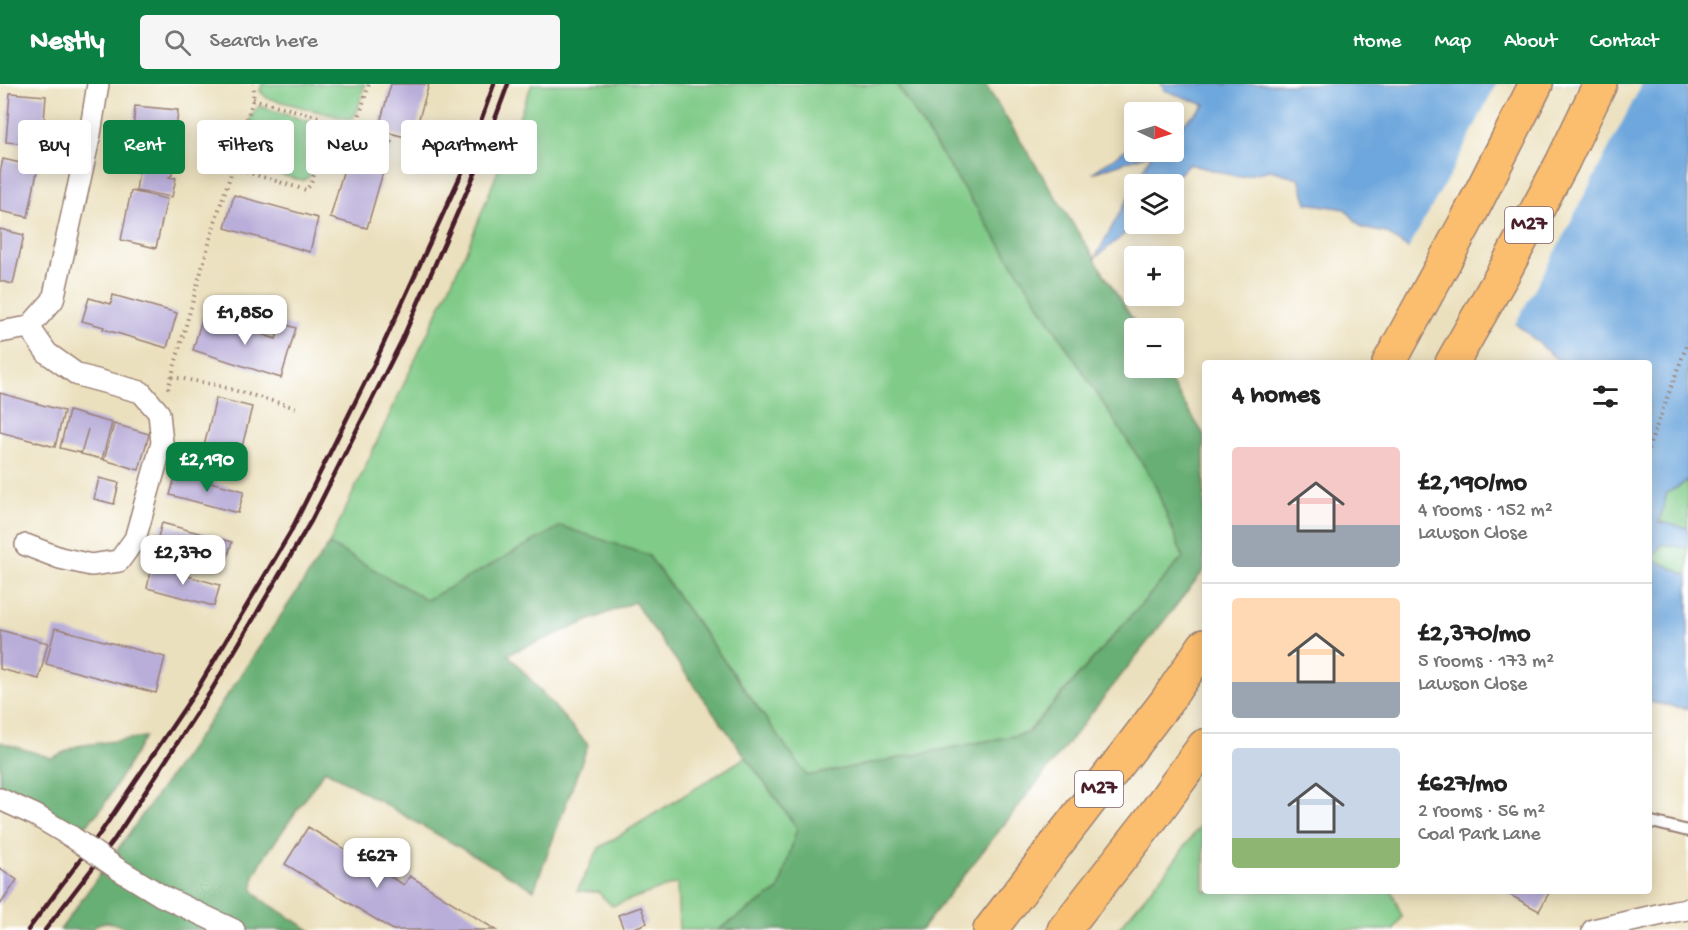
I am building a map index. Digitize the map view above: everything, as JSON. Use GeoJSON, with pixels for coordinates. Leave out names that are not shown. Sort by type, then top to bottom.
{"type":"FeatureCollection","features":[{"type":"Feature","properties":{"kind":"highway","name":"M27"},"geometry":{"type":"LineString","coordinates":[[1391,360],[1536,84]]}},
{"type":"Feature","properties":{"kind":"highway","name":"M27"},"geometry":{"type":"LineString","coordinates":[[1454,360],[1562,163],[1600,84]]}},
{"type":"Feature","properties":{"kind":"highway","name":"M27"},"geometry":{"type":"LineString","coordinates":[[990,930],[1166,702],[1202,649]]}},
{"type":"Feature","properties":{"kind":"highway","name":"M27"},"geometry":{"type":"LineString","coordinates":[[1064,930],[1148,823],[1202,749]]}},
{"type":"Feature","properties":{"kind":"street"},"geometry":{"type":"LineString","coordinates":[[0,332],[29,327],[52,300],[90,134],[98,84]]}},
{"type":"Feature","properties":{"kind":"street"},"geometry":{"type":"LineString","coordinates":[[26,545],[60,558],[91,565],[119,561],[135,539],[162,443],[159,413],[141,392],[78,375],[47,353],[29,327]]}},
{"type":"Feature","properties":{"kind":"street"},"geometry":{"type":"LineString","coordinates":[[0,799],[35,815],[72,837],[162,896],[234,930]]}},
{"type":"Feature","properties":{"kind":"street"},"geometry":{"type":"LineString","coordinates":[[1593,930],[1688,909]]}},
{"type":"Feature","properties":{"kind":"lane"},"geometry":{"type":"LineString","coordinates":[[1652,822],[1688,831]]}},
{"type":"Feature","properties":{"kind":"path"},"geometry":{"type":"LineString","coordinates":[[246,120],[254,91],[253,84]]}},
{"type":"Feature","properties":{"kind":"path"},"geometry":{"type":"LineString","coordinates":[[358,120],[369,84]]}},
{"type":"Feature","properties":{"kind":"path"},"geometry":{"type":"LineString","coordinates":[[252,99],[319,117],[323,120]]}},
{"type":"Feature","properties":{"kind":"path"},"geometry":{"type":"LineString","coordinates":[[159,413],[172,378],[230,174]]}},
{"type":"Feature","properties":{"kind":"path"},"geometry":{"type":"LineString","coordinates":[[252,174],[306,190],[314,174]]}},
{"type":"Feature","properties":{"kind":"path"},"geometry":{"type":"LineString","coordinates":[[1652,438],[1688,342]]}},
{"type":"Feature","properties":{"kind":"path"},"geometry":{"type":"LineString","coordinates":[[172,378],[212,384],[297,408]]}},
{"type":"Feature","properties":{"kind":"green space"},"geometry":{"type":"Polygon","coordinates":[[[262,84],[365,84],[357,112],[351,120],[267,98],[260,91],[262,84]]]}},
{"type":"Feature","properties":{"kind":"green space"},"geometry":{"type":"Polygon","coordinates":[[[532,84],[896,84],[1153,480],[1183,557],[1027,733],[807,776],[648,555],[561,527],[427,600],[329,544],[468,247],[497,174],[537,174],[537,120],[518,120],[532,84]]]}},
{"type":"Feature","properties":{"kind":"green space"},"geometry":{"type":"Polygon","coordinates":[[[896,84],[985,84],[1132,318],[1124,318],[1124,378],[1168,378],[1202,432],[1202,573],[921,930],[718,930],[779,890],[797,828],[634,602],[508,654],[588,745],[534,890],[325,770],[263,859],[254,876],[253,890],[262,900],[310,930],[129,930],[105,922],[92,930],[60,930],[213,716],[329,544],[427,600],[561,526],[648,555],[807,776],[1028,733],[1183,557],[1153,480],[896,84]]]}},
{"type":"Feature","properties":{"kind":"green space"},"geometry":{"type":"Polygon","coordinates":[[[259,106],[306,121],[306,174],[310,174],[310,176],[303,181],[277,174],[294,174],[294,120],[250,120],[259,106]]]}},
{"type":"Feature","properties":{"kind":"green space"},"geometry":{"type":"Polygon","coordinates":[[[1688,481],[1688,528],[1659,522],[1667,493],[1688,481]]]}},
{"type":"Feature","properties":{"kind":"green space"},"geometry":{"type":"Polygon","coordinates":[[[1663,544],[1688,548],[1688,576],[1652,559],[1652,556],[1663,544]]]}},
{"type":"Feature","properties":{"kind":"green space"},"geometry":{"type":"Polygon","coordinates":[[[145,737],[102,808],[79,833],[0,793],[0,742],[52,758],[77,746],[145,737]]]}},
{"type":"Feature","properties":{"kind":"green space"},"geometry":{"type":"Polygon","coordinates":[[[746,757],[797,828],[779,890],[718,930],[679,930],[677,883],[612,906],[598,892],[577,891],[599,848],[746,757]]]}},
{"type":"Feature","properties":{"kind":"green space"},"geometry":{"type":"Polygon","coordinates":[[[1202,823],[1202,894],[1393,894],[1402,917],[1394,930],[1117,930],[1172,864],[1202,823]]]}},
{"type":"Feature","properties":{"kind":"water"},"geometry":{"type":"Polygon","coordinates":[[[1161,84],[1688,84],[1688,481],[1667,493],[1659,522],[1688,528],[1688,548],[1663,544],[1652,557],[1652,360],[1558,360],[1524,330],[1386,233],[1362,228],[1345,209],[1307,203],[1299,178],[1270,170],[1239,177],[1189,164],[1180,174],[1140,174],[1147,162],[1184,162],[1184,123],[1205,105],[1164,90],[1161,84]]]}},
{"type":"Feature","properties":{"kind":"water"},"geometry":{"type":"Polygon","coordinates":[[[1124,151],[1125,162],[1092,173],[1124,151]]]}},
{"type":"Feature","properties":{"kind":"water"},"geometry":{"type":"Polygon","coordinates":[[[1124,205],[1125,234],[1095,258],[1124,205]]]}},
{"type":"Feature","properties":{"kind":"water"},"geometry":{"type":"Polygon","coordinates":[[[1652,558],[1688,576],[1688,709],[1652,703],[1652,558]]]}},
{"type":"Feature","properties":{"kind":"pier"},"geometry":{"type":"Polygon","coordinates":[[[1496,84],[1642,84],[1514,326],[1407,251],[1453,169],[1496,84]]]}},
{"type":"Feature","properties":{"kind":"building"},"geometry":{"type":"Polygon","coordinates":[[[391,84],[429,84],[419,120],[401,120],[401,136],[389,133],[389,120],[381,120],[391,84]]]}},
{"type":"Feature","properties":{"kind":"building"},"geometry":{"type":"Polygon","coordinates":[[[10,93],[46,96],[44,120],[18,120],[18,143],[6,142],[10,93]]]}},
{"type":"Feature","properties":{"kind":"building"},"geometry":{"type":"Polygon","coordinates":[[[135,106],[178,110],[177,120],[134,120],[135,106]]]}},
{"type":"Feature","properties":{"kind":"building"},"geometry":{"type":"Polygon","coordinates":[[[3,159],[18,162],[18,174],[37,174],[28,217],[0,211],[0,173],[3,159]]]}},
{"type":"Feature","properties":{"kind":"building"},"geometry":{"type":"Polygon","coordinates":[[[139,174],[172,174],[169,177],[176,178],[172,197],[136,191],[139,174]]]}},
{"type":"Feature","properties":{"kind":"building"},"geometry":{"type":"Polygon","coordinates":[[[342,174],[383,174],[367,228],[330,218],[342,174]]]}},
{"type":"Feature","properties":{"kind":"building"},"geometry":{"type":"Polygon","coordinates":[[[131,191],[167,199],[156,248],[121,240],[131,191]]]}},
{"type":"Feature","properties":{"kind":"building"},"geometry":{"type":"Polygon","coordinates":[[[234,195],[318,218],[310,252],[225,228],[234,195]]]}},
{"type":"Feature","properties":{"kind":"building"},"geometry":{"type":"Polygon","coordinates":[[[0,229],[24,235],[13,284],[0,281],[0,229]]]}},
{"type":"Feature","properties":{"kind":"building"},"geometry":{"type":"Polygon","coordinates":[[[113,295],[177,313],[167,348],[82,321],[89,298],[111,304],[113,295]]]}},
{"type":"Feature","properties":{"kind":"building"},"geometry":{"type":"Polygon","coordinates":[[[203,315],[276,339],[281,323],[296,328],[281,378],[193,350],[203,315]]]}},
{"type":"Feature","properties":{"kind":"building"},"geometry":{"type":"Polygon","coordinates":[[[0,393],[64,411],[55,447],[0,432],[0,393]]]}},
{"type":"Feature","properties":{"kind":"building"},"geometry":{"type":"Polygon","coordinates":[[[216,398],[252,407],[235,475],[199,466],[216,398]]]}},
{"type":"Feature","properties":{"kind":"building"},"geometry":{"type":"Polygon","coordinates":[[[69,411],[112,423],[102,459],[81,454],[88,429],[81,453],[60,448],[69,411]]]}},
{"type":"Feature","properties":{"kind":"building"},"geometry":{"type":"Polygon","coordinates":[[[114,424],[149,434],[139,470],[104,460],[114,424]]]}},
{"type":"Feature","properties":{"kind":"building"},"geometry":{"type":"Polygon","coordinates":[[[176,473],[244,491],[238,513],[170,495],[176,473]]]}},
{"type":"Feature","properties":{"kind":"building"},"geometry":{"type":"Polygon","coordinates":[[[99,478],[119,483],[114,504],[94,499],[99,478]]]}},
{"type":"Feature","properties":{"kind":"building"},"geometry":{"type":"Polygon","coordinates":[[[162,523],[232,542],[226,563],[156,544],[162,523]]]}},
{"type":"Feature","properties":{"kind":"building"},"geometry":{"type":"Polygon","coordinates":[[[152,566],[220,585],[214,606],[147,588],[152,566]]]}},
{"type":"Feature","properties":{"kind":"building"},"geometry":{"type":"Polygon","coordinates":[[[55,628],[165,657],[156,693],[46,664],[55,628]]]}},
{"type":"Feature","properties":{"kind":"building"},"geometry":{"type":"Polygon","coordinates":[[[0,630],[48,643],[39,679],[0,669],[0,630]]]}},
{"type":"Feature","properties":{"kind":"building"},"geometry":{"type":"Polygon","coordinates":[[[308,827],[404,885],[410,876],[496,930],[393,930],[285,864],[308,827]]]}},
{"type":"Feature","properties":{"kind":"building"},"geometry":{"type":"Polygon","coordinates":[[[0,868],[17,880],[0,905],[0,868]]]}},
{"type":"Feature","properties":{"kind":"building"},"geometry":{"type":"Polygon","coordinates":[[[1508,894],[1548,894],[1539,911],[1508,894]]]}},
{"type":"Feature","properties":{"kind":"building"},"geometry":{"type":"Polygon","coordinates":[[[641,907],[647,923],[624,930],[618,915],[641,907]]]}},
{"type":"Feature","properties":{"kind":"railway"},"geometry":{"type":"LineString","coordinates":[[28,930],[101,832],[196,691],[290,533],[377,358],[464,168],[494,84]]}},
{"type":"Feature","properties":{"kind":"railway"},"geometry":{"type":"LineString","coordinates":[[45,930],[114,840],[211,691],[311,521],[402,340],[477,168],[508,84]]}}]}
